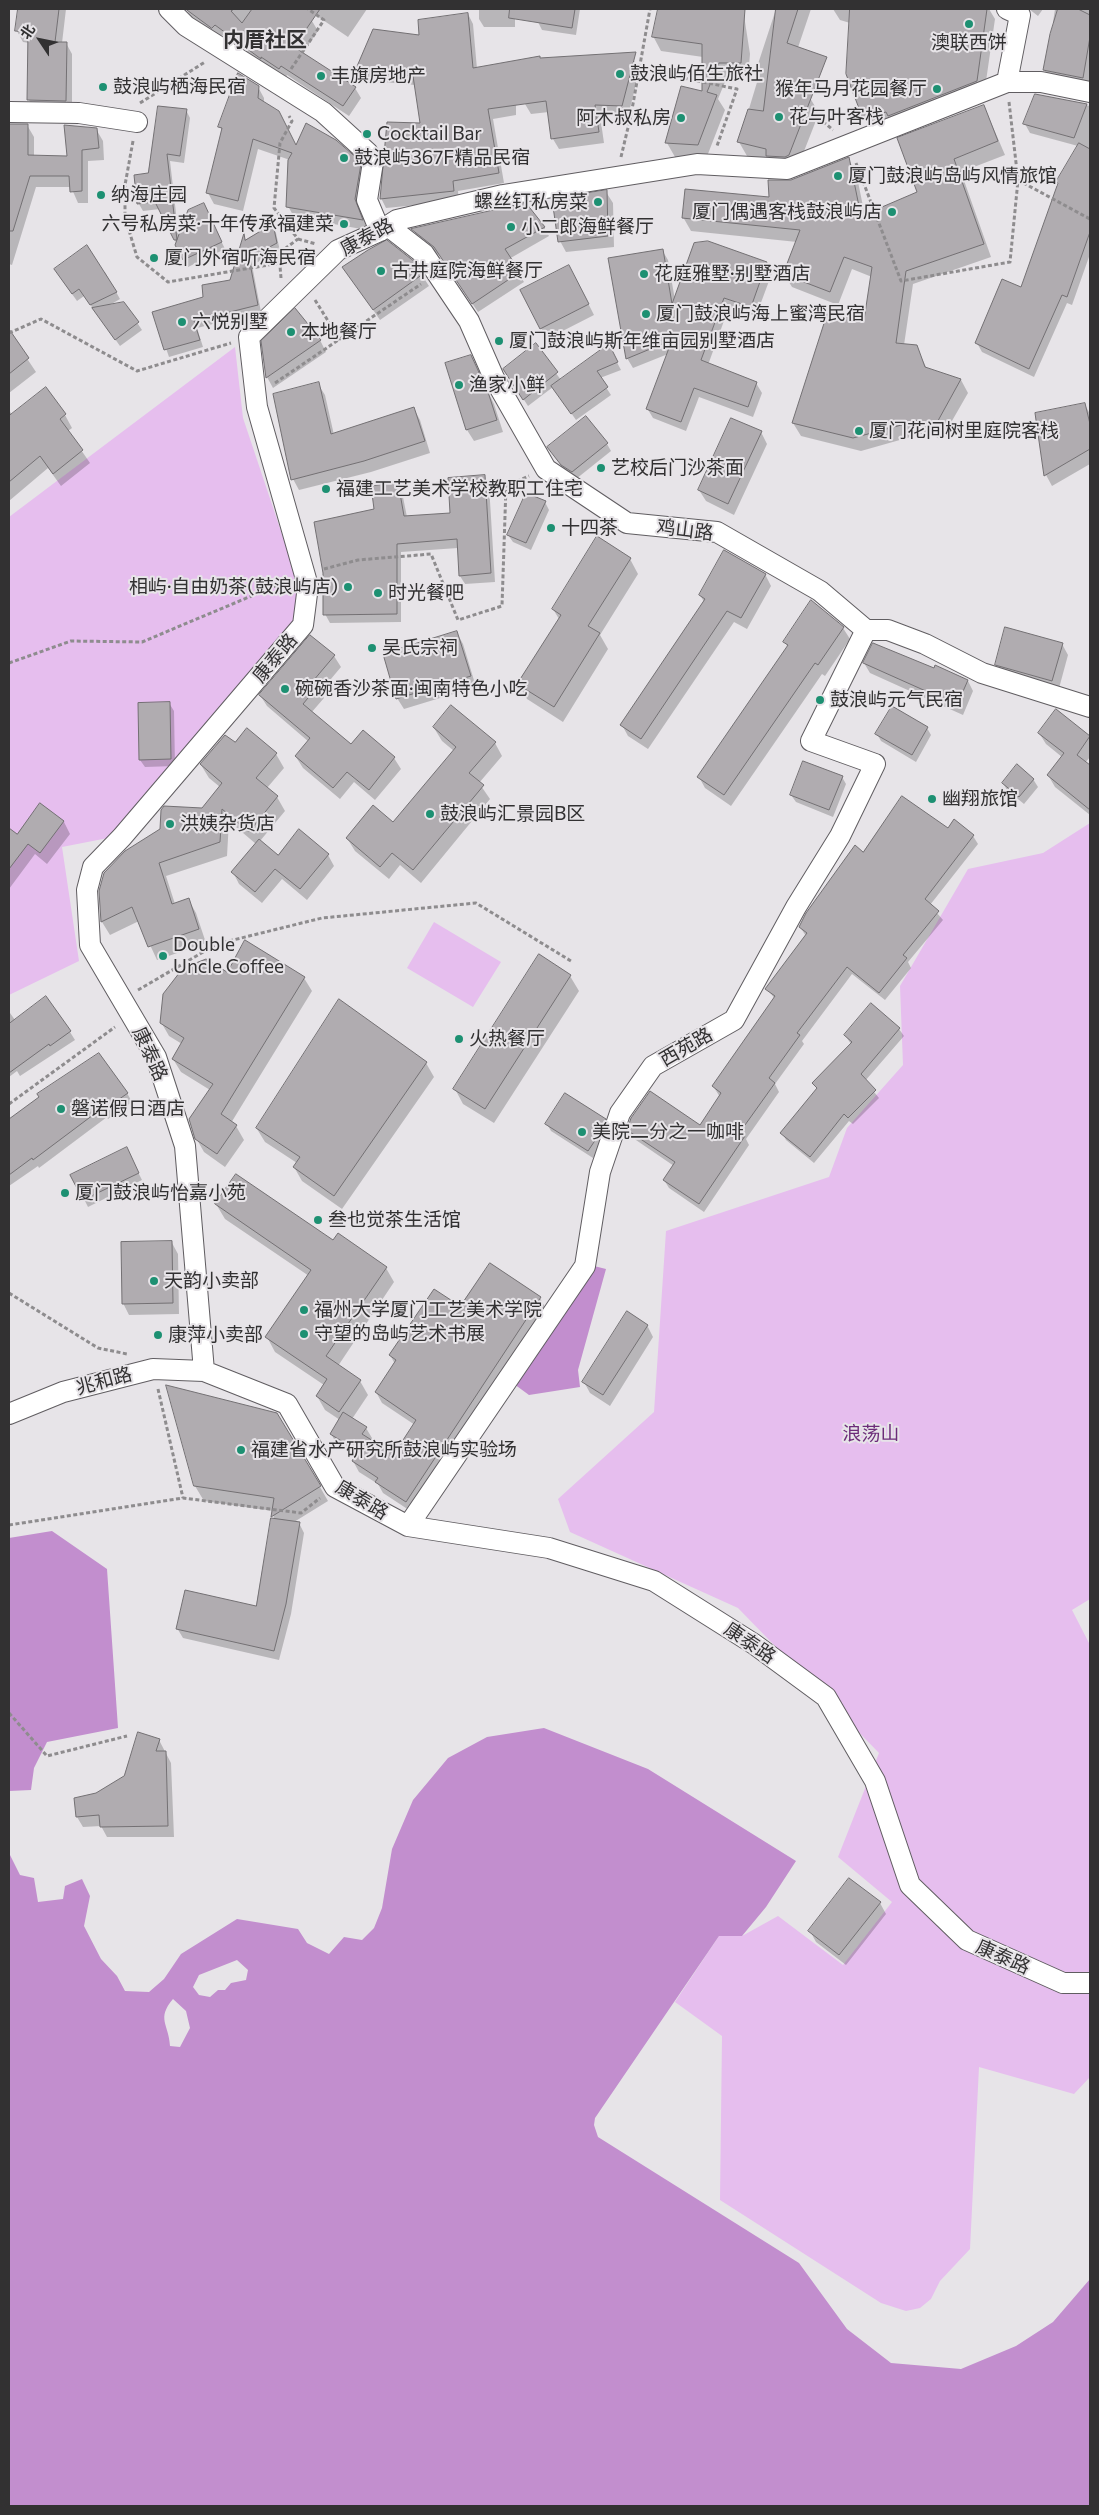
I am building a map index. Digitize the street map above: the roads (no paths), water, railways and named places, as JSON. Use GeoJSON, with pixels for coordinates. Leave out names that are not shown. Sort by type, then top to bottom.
{"type":"FeatureCollection","features":[{"type":"Feature","properties":{"kind":"street"},"geometry":{"type":"LineString","coordinates":[[169,9],[186,26],[323,112],[368,153],[373,162],[367,200],[384,228]]}},
{"type":"Feature","properties":{"kind":"street"},"geometry":{"type":"LineString","coordinates":[[1007,9],[1020,14],[1007,82],[1041,82],[1090,92]]}},
{"type":"Feature","properties":{"kind":"street","name":"康泰路"},"geometry":{"type":"LineString","coordinates":[[1007,82],[787,169],[697,164],[503,196],[397,220],[338,250],[249,337],[256,395],[308,586],[303,625],[122,837],[93,866],[87,890],[90,945],[156,1057],[185,1146],[204,1371],[287,1404],[335,1488],[408,1526],[549,1548],[654,1580],[754,1644],[826,1697],[875,1781],[910,1885],[967,1940],[1062,1984],[1090,1983]]}},
{"type":"Feature","properties":{"kind":"street"},"geometry":{"type":"LineString","coordinates":[[9,112],[79,113],[137,122]]}},
{"type":"Feature","properties":{"kind":"street","name":"鸡山路"},"geometry":{"type":"LineString","coordinates":[[384,228],[424,254],[437,273],[469,321],[494,378],[546,469],[627,523],[717,532],[820,591],[866,630]]}},
{"type":"Feature","properties":{"kind":"street"},"geometry":{"type":"LineString","coordinates":[[866,630],[888,630],[925,644],[982,673],[1090,707]]}},
{"type":"Feature","properties":{"kind":"street","name":"西苑路"},"geometry":{"type":"LineString","coordinates":[[408,1526],[585,1266],[600,1172],[620,1113],[653,1066],[734,1020],[796,907],[840,836],[875,764],[811,741],[866,630]]}},
{"type":"Feature","properties":{"kind":"street","name":"兆和路"},"geometry":{"type":"LineString","coordinates":[[9,1414],[63,1392],[153,1369],[204,1371]]}},
{"type":"Feature","properties":{"kind":"place","name":"澳联西饼"},"geometry":{"type":"Point","coordinates":[969,24]}},
{"type":"Feature","properties":{"kind":"place","name":"鼓浪屿佰生旅社"},"geometry":{"type":"Point","coordinates":[620,74]}},
{"type":"Feature","properties":{"kind":"place","name":"丰旗房地产"},"geometry":{"type":"Point","coordinates":[321,76]}},
{"type":"Feature","properties":{"kind":"place","name":"鼓浪屿栖海民宿"},"geometry":{"type":"Point","coordinates":[103,87]}},
{"type":"Feature","properties":{"kind":"place","name":"猴年马月花园餐厅"},"geometry":{"type":"Point","coordinates":[937,89]}},
{"type":"Feature","properties":{"kind":"place","name":"花与叶客栈"},"geometry":{"type":"Point","coordinates":[779,117]}},
{"type":"Feature","properties":{"kind":"place","name":"阿木叔私房"},"geometry":{"type":"Point","coordinates":[681,118]}},
{"type":"Feature","properties":{"kind":"place","name":"Cocktail Bar"},"geometry":{"type":"Point","coordinates":[367,134]}},
{"type":"Feature","properties":{"kind":"place","name":"鼓浪屿367F精品民宿"},"geometry":{"type":"Point","coordinates":[344,158]}},
{"type":"Feature","properties":{"kind":"place","name":"厦门鼓浪屿岛屿风情旅馆"},"geometry":{"type":"Point","coordinates":[838,176]}},
{"type":"Feature","properties":{"kind":"place","name":"纳海庄园"},"geometry":{"type":"Point","coordinates":[101,195]}},
{"type":"Feature","properties":{"kind":"place","name":"螺丝钉私房菜"},"geometry":{"type":"Point","coordinates":[598,202]}},
{"type":"Feature","properties":{"kind":"place","name":"厦门偶遇客栈鼓浪屿店"},"geometry":{"type":"Point","coordinates":[892,212]}},
{"type":"Feature","properties":{"kind":"place","name":"六号私房菜·十年传承福建菜"},"geometry":{"type":"Point","coordinates":[344,224]}},
{"type":"Feature","properties":{"kind":"place","name":"小二郎海鲜餐厅"},"geometry":{"type":"Point","coordinates":[511,227]}},
{"type":"Feature","properties":{"kind":"place","name":"厦门外宿听海民宿"},"geometry":{"type":"Point","coordinates":[154,258]}},
{"type":"Feature","properties":{"kind":"place","name":"古井庭院海鲜餐厅"},"geometry":{"type":"Point","coordinates":[381,271]}},
{"type":"Feature","properties":{"kind":"place","name":"花庭雅墅·别墅酒店"},"geometry":{"type":"Point","coordinates":[644,274]}},
{"type":"Feature","properties":{"kind":"place","name":"厦门鼓浪屿海上蜜湾民宿"},"geometry":{"type":"Point","coordinates":[646,314]}},
{"type":"Feature","properties":{"kind":"place","name":"六悦别墅"},"geometry":{"type":"Point","coordinates":[182,322]}},
{"type":"Feature","properties":{"kind":"place","name":"本地餐厅"},"geometry":{"type":"Point","coordinates":[291,332]}},
{"type":"Feature","properties":{"kind":"place","name":"厦门鼓浪屿斯年维亩园别墅酒店"},"geometry":{"type":"Point","coordinates":[499,341]}},
{"type":"Feature","properties":{"kind":"place","name":"渔家小鲜"},"geometry":{"type":"Point","coordinates":[459,385]}},
{"type":"Feature","properties":{"kind":"place","name":"厦门花间树里庭院客栈"},"geometry":{"type":"Point","coordinates":[859,431]}},
{"type":"Feature","properties":{"kind":"place","name":"艺校后门沙茶面"},"geometry":{"type":"Point","coordinates":[601,468]}},
{"type":"Feature","properties":{"kind":"place","name":"福建工艺美术学校教职工住宅"},"geometry":{"type":"Point","coordinates":[326,489]}},
{"type":"Feature","properties":{"kind":"place","name":"十四茶"},"geometry":{"type":"Point","coordinates":[551,528]}},
{"type":"Feature","properties":{"kind":"place","name":"相屿·自由奶茶(鼓浪屿店)"},"geometry":{"type":"Point","coordinates":[348,587]}},
{"type":"Feature","properties":{"kind":"place","name":"时光餐吧"},"geometry":{"type":"Point","coordinates":[378,593]}},
{"type":"Feature","properties":{"kind":"place","name":"吴氏宗祠"},"geometry":{"type":"Point","coordinates":[372,648]}},
{"type":"Feature","properties":{"kind":"place","name":"碗碗香沙茶面·闽南特色小吃"},"geometry":{"type":"Point","coordinates":[285,689]}},
{"type":"Feature","properties":{"kind":"place","name":"鼓浪屿元气民宿"},"geometry":{"type":"Point","coordinates":[820,700]}},
{"type":"Feature","properties":{"kind":"place","name":"幽翔旅馆"},"geometry":{"type":"Point","coordinates":[932,799]}},
{"type":"Feature","properties":{"kind":"place","name":"鼓浪屿汇景园B区"},"geometry":{"type":"Point","coordinates":[430,814]}},
{"type":"Feature","properties":{"kind":"place","name":"洪姨杂货店"},"geometry":{"type":"Point","coordinates":[170,824]}},
{"type":"Feature","properties":{"kind":"place","name":"Double Uncle Coffee"},"geometry":{"type":"Point","coordinates":[163,956]}},
{"type":"Feature","properties":{"kind":"place","name":"火热餐厅"},"geometry":{"type":"Point","coordinates":[459,1039]}},
{"type":"Feature","properties":{"kind":"place","name":"磐诺假日酒店"},"geometry":{"type":"Point","coordinates":[61,1109]}},
{"type":"Feature","properties":{"kind":"place","name":"美院二分之一咖啡"},"geometry":{"type":"Point","coordinates":[582,1132]}},
{"type":"Feature","properties":{"kind":"place","name":"厦门鼓浪屿怡嘉小苑"},"geometry":{"type":"Point","coordinates":[65,1193]}},
{"type":"Feature","properties":{"kind":"place","name":"叁也觉茶生活馆"},"geometry":{"type":"Point","coordinates":[318,1220]}},
{"type":"Feature","properties":{"kind":"place","name":"天韵小卖部"},"geometry":{"type":"Point","coordinates":[154,1281]}},
{"type":"Feature","properties":{"kind":"place","name":"福州大学厦门工艺美术学院"},"geometry":{"type":"Point","coordinates":[304,1310]}},
{"type":"Feature","properties":{"kind":"place","name":"守望的岛屿艺术书展"},"geometry":{"type":"Point","coordinates":[304,1334]}},
{"type":"Feature","properties":{"kind":"place","name":"康萍小卖部"},"geometry":{"type":"Point","coordinates":[158,1335]}},
{"type":"Feature","properties":{"kind":"place","name":"福建省水产研究所鼓浪屿实验场"},"geometry":{"type":"Point","coordinates":[241,1450]}},
{"type":"Feature","properties":{"kind":"district","name":"内厝社区"},"geometry":{"type":"Point","coordinates":[265,40]}},
{"type":"Feature","properties":{"kind":"park label","name":"浪荡山"},"geometry":{"type":"Point","coordinates":[871,1434]}}]}
